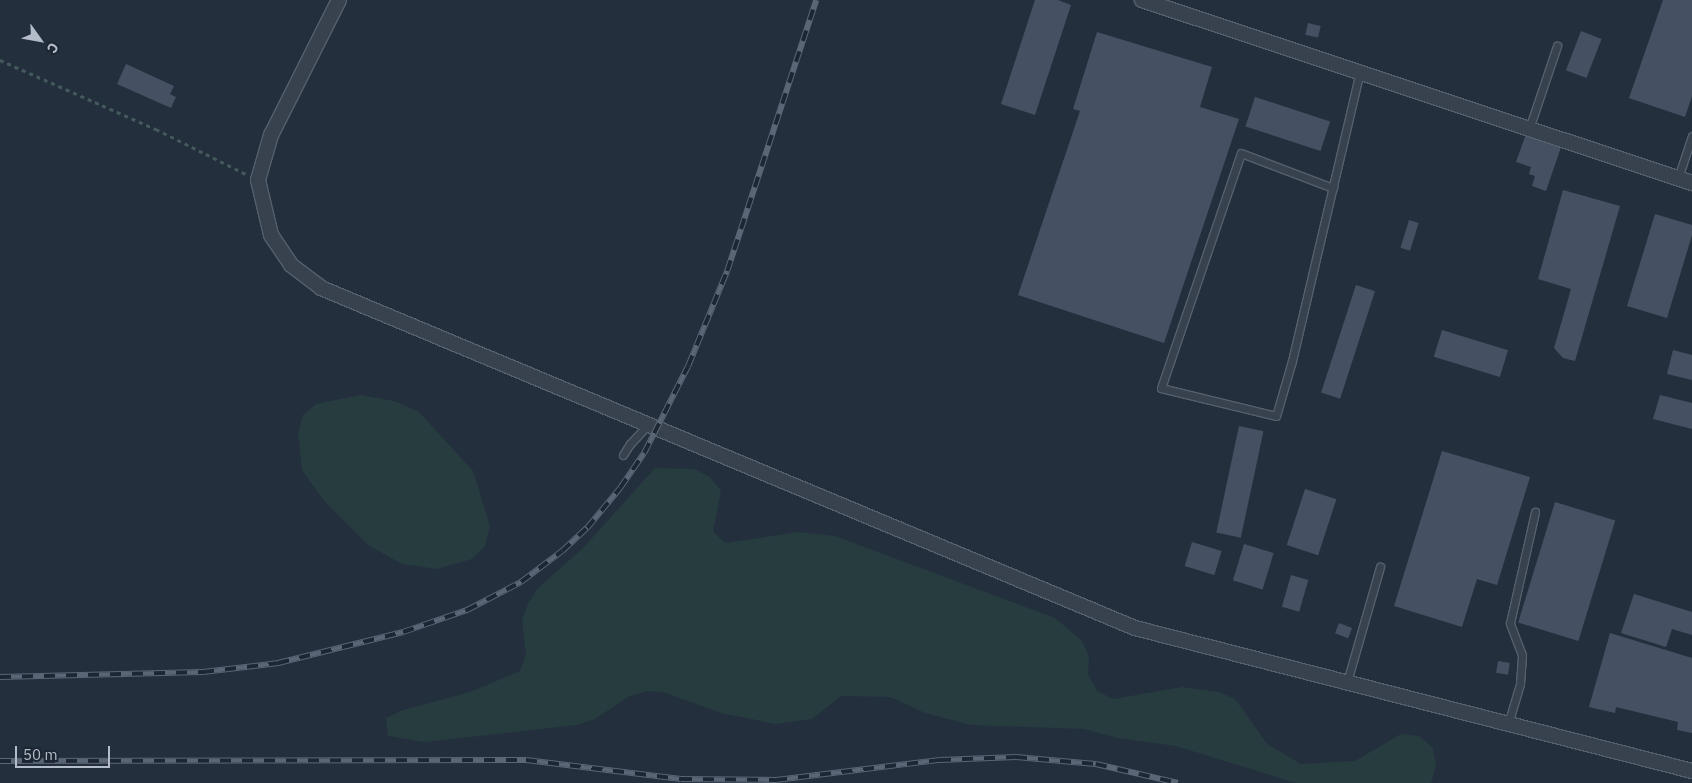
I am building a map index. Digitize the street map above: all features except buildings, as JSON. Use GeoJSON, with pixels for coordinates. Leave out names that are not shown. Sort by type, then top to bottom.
{"type":"FeatureCollection","features":[{"type":"Feature","properties":{"kind":"street"},"geometry":{"type":"LineString","coordinates":[[339,0],[271,135],[258,180],[271,235],[291,265],[321,288],[1135,628],[1692,771]]}},
{"type":"Feature","properties":{"kind":"street"},"geometry":{"type":"LineString","coordinates":[[1142,0],[1692,183]]}},
{"type":"Feature","properties":{"kind":"lane"},"geometry":{"type":"LineString","coordinates":[[1529,129],[1557,46]]}},
{"type":"Feature","properties":{"kind":"lane"},"geometry":{"type":"LineString","coordinates":[[1333,188],[1241,153],[1161,388],[1276,416],[1292,361],[1333,188],[1360,72]]}},
{"type":"Feature","properties":{"kind":"lane"},"geometry":{"type":"LineString","coordinates":[[1678,178],[1692,136]]}},
{"type":"Feature","properties":{"kind":"lane"},"geometry":{"type":"LineString","coordinates":[[623,455],[630,444],[648,425]]}},
{"type":"Feature","properties":{"kind":"lane"},"geometry":{"type":"LineString","coordinates":[[1508,724],[1520,684],[1522,655],[1510,623],[1535,512]]}},
{"type":"Feature","properties":{"kind":"lane"},"geometry":{"type":"LineString","coordinates":[[1346,682],[1380,568]]}},
{"type":"Feature","properties":{"kind":"path"},"geometry":{"type":"LineString","coordinates":[[0,60],[156,129],[258,180]]}},
{"type":"Feature","properties":{"kind":"green space"},"geometry":{"type":"Polygon","coordinates":[[[361,395],[394,401],[419,412],[473,471],[490,526],[485,546],[472,559],[437,569],[402,564],[368,545],[324,501],[302,470],[298,432],[303,415],[316,404],[361,395]]]}},
{"type":"Feature","properties":{"kind":"green space"},"geometry":{"type":"Polygon","coordinates":[[[655,468],[694,469],[710,477],[721,491],[713,532],[726,543],[798,532],[835,536],[1055,618],[1082,641],[1089,657],[1088,674],[1097,691],[1113,699],[1182,687],[1219,692],[1235,699],[1267,744],[1301,764],[1355,761],[1401,734],[1419,736],[1433,748],[1436,766],[1431,783],[1296,783],[1176,746],[1118,738],[1084,729],[971,725],[925,713],[890,697],[841,696],[812,719],[776,724],[721,713],[663,692],[646,691],[628,697],[595,719],[577,725],[425,742],[388,736],[386,718],[403,710],[470,692],[520,671],[526,655],[522,620],[528,604],[537,589],[583,548],[655,468]]]}},
{"type":"Feature","properties":{"kind":"railway"},"geometry":{"type":"LineString","coordinates":[[0,677],[203,672],[278,663],[403,632],[467,610],[521,582],[562,551],[587,528],[620,488],[644,453],[688,366],[727,271],[816,0]]}},
{"type":"Feature","properties":{"kind":"railway"},"geometry":{"type":"LineString","coordinates":[[0,761],[526,760],[681,779],[776,780],[940,760],[1016,757],[1096,764],[1178,783]]}}]}
